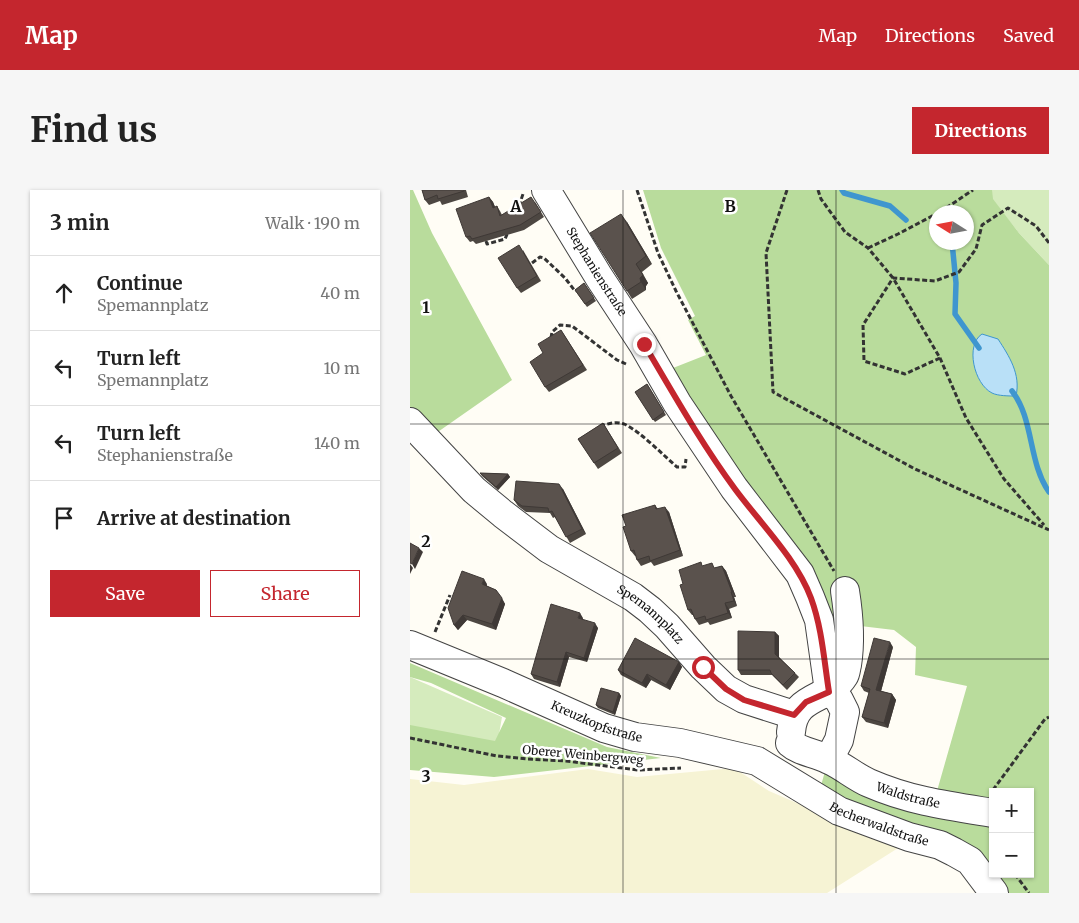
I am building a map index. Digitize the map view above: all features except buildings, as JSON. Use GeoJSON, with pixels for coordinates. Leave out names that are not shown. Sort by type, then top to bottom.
{"type":"FeatureCollection","features":[{"type":"Feature","properties":{"kind":"street","name":"Stephanienstraße"},"geometry":{"type":"LineString","coordinates":[[538,193],[599,276],[644,344],[677,403],[734,488],[800,574],[818,620],[829,692]]}},
{"type":"Feature","properties":{"kind":"street","name":"Spemannplatz"},"geometry":{"type":"LineString","coordinates":[[410,422],[474,490],[549,549],[633,597],[650,610],[726,689],[744,700],[794,715]]}},
{"type":"Feature","properties":{"kind":"street"},"geometry":{"type":"LineString","coordinates":[[756,761],[779,752],[790,743],[794,715],[806,702],[829,692],[845,675],[849,653],[849,622],[845,592]]}},
{"type":"Feature","properties":{"kind":"street","name":"Kreuzkopfstraße"},"geometry":{"type":"LineString","coordinates":[[418,639],[503,683],[604,728],[635,737],[680,743],[756,761]]}},
{"type":"Feature","properties":{"kind":"street"},"geometry":{"type":"LineString","coordinates":[[790,743],[795,748],[829,760],[838,740],[845,712],[839,700],[829,692]]}},
{"type":"Feature","properties":{"kind":"street","name":"Waldstraße"},"geometry":{"type":"LineString","coordinates":[[829,760],[867,782],[894,793],[934,804],[985,812]]}},
{"type":"Feature","properties":{"kind":"street","name":"Becherwaldstraße"},"geometry":{"type":"LineString","coordinates":[[756,761],[839,811],[909,837],[940,845],[954,852],[970,861],[994,893]]}},
{"type":"Feature","properties":{"kind":"path"},"geometry":{"type":"LineString","coordinates":[[637,190],[658,253],[676,290],[731,396],[827,557]]}},
{"type":"Feature","properties":{"kind":"path"},"geometry":{"type":"LineString","coordinates":[[787,190],[766,253],[773,392],[915,469],[1047,529]]}},
{"type":"Feature","properties":{"kind":"path"},"geometry":{"type":"LineString","coordinates":[[818,190],[820,199],[846,232],[868,248],[893,278],[940,358],[966,418],[1004,479],[1047,529]]}},
{"type":"Feature","properties":{"kind":"path"},"geometry":{"type":"LineString","coordinates":[[950,205],[973,190]]}},
{"type":"Feature","properties":{"kind":"path"},"geometry":{"type":"LineString","coordinates":[[518,209],[522,194],[538,193]]}},
{"type":"Feature","properties":{"kind":"path"},"geometry":{"type":"LineString","coordinates":[[893,278],[935,281],[959,272],[976,248],[982,225],[1008,208],[1036,226],[1049,243]]}},
{"type":"Feature","properties":{"kind":"path"},"geometry":{"type":"LineString","coordinates":[[868,248],[929,218]]}},
{"type":"Feature","properties":{"kind":"path"},"geometry":{"type":"LineString","coordinates":[[486,241],[487,244],[505,239],[509,230],[508,226]]}},
{"type":"Feature","properties":{"kind":"path"},"geometry":{"type":"LineString","coordinates":[[532,263],[540,258],[544,258],[565,278],[575,291]]}},
{"type":"Feature","properties":{"kind":"path"},"geometry":{"type":"LineString","coordinates":[[893,278],[863,325],[864,361],[905,374],[940,358]]}},
{"type":"Feature","properties":{"kind":"path"},"geometry":{"type":"LineString","coordinates":[[550,338],[552,332],[560,325],[572,326],[617,360],[630,367]]}},
{"type":"Feature","properties":{"kind":"path"},"geometry":{"type":"LineString","coordinates":[[596,429],[610,423],[624,424],[677,467],[685,467],[684,453]]}},
{"type":"Feature","properties":{"kind":"path"},"geometry":{"type":"LineString","coordinates":[[418,639],[434,633],[450,595]]}},
{"type":"Feature","properties":{"kind":"path"},"geometry":{"type":"LineString","coordinates":[[985,812],[1045,718],[1049,718]]}},
{"type":"Feature","properties":{"kind":"path","name":"Oberer Weinbergweg"},"geometry":{"type":"LineString","coordinates":[[410,738],[497,756],[566,761],[638,770],[689,767]]}},
{"type":"Feature","properties":{"kind":"path"},"geometry":{"type":"LineString","coordinates":[[1018,878],[1029,893]]}},
{"type":"Feature","properties":{"kind":"shaded area"},"geometry":{"type":"Polygon","coordinates":[[[734,768],[769,791],[834,819],[906,843],[827,893],[410,893],[410,779],[464,785],[588,769],[637,777],[734,768]]]}},
{"type":"Feature","properties":{"kind":"green space"},"geometry":{"type":"Polygon","coordinates":[[[410,190],[413,190],[432,233],[512,380],[422,443],[410,429],[410,190]]]}},
{"type":"Feature","properties":{"kind":"green space"},"geometry":{"type":"Polygon","coordinates":[[[643,190],[992,190],[993,199],[1019,233],[1049,265],[1049,893],[997,893],[972,859],[818,796],[828,761],[933,805],[967,686],[915,675],[916,647],[894,630],[852,625],[837,660],[829,610],[810,567],[722,447],[673,368],[706,355],[688,320],[695,316],[661,248],[643,190]]]}},
{"type":"Feature","properties":{"kind":"green space"},"geometry":{"type":"Polygon","coordinates":[[[992,190],[1049,190],[1049,265],[1019,233],[992,199],[992,190]]]}},
{"type":"Feature","properties":{"kind":"green space"},"geometry":{"type":"Polygon","coordinates":[[[410,663],[607,747],[661,758],[494,777],[410,770],[410,725],[495,741],[506,718],[431,683],[410,677],[410,663]]]}},
{"type":"Feature","properties":{"kind":"green space"},"geometry":{"type":"Polygon","coordinates":[[[410,677],[502,717],[497,746],[410,736],[410,677]]]}},
{"type":"Feature","properties":{"kind":"water"},"geometry":{"type":"Polygon","coordinates":[[[982,334],[998,339],[1010,359],[1017,380],[1016,396],[992,393],[980,382],[976,373],[973,355],[977,339],[982,334]]]}},
{"type":"Feature","properties":{"kind":"waterway"},"geometry":{"type":"LineString","coordinates":[[842,190],[844,193],[890,206],[906,220]]}},
{"type":"Feature","properties":{"kind":"waterway"},"geometry":{"type":"LineString","coordinates":[[953,250],[956,283],[955,314],[979,348]]}},
{"type":"Feature","properties":{"kind":"waterway"},"geometry":{"type":"LineString","coordinates":[[1012,391],[1024,414],[1037,468],[1049,492]]}},
{"type":"Feature","properties":{"kind":"route"},"geometry":{"type":"LineString","coordinates":[[644,344],[677,403],[734,488],[800,574],[818,620],[829,692],[806,702],[794,715],[744,700],[726,689],[703,667]]}}]}
